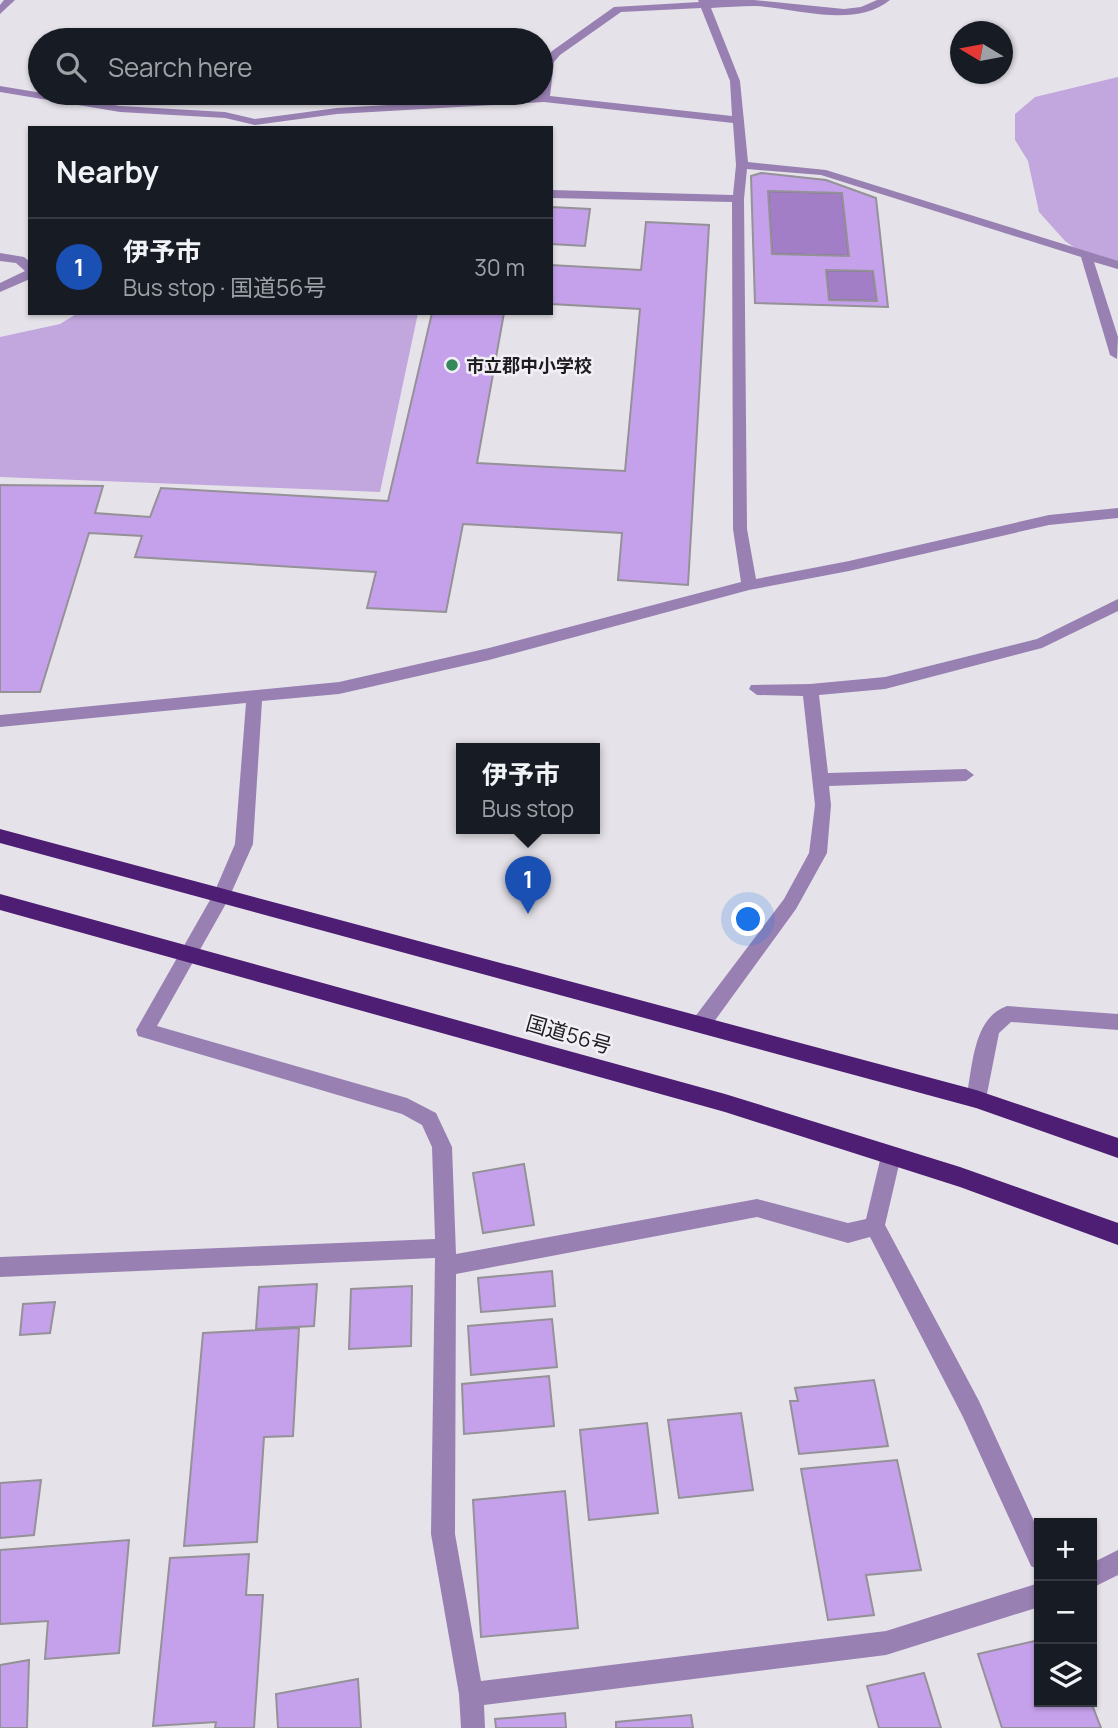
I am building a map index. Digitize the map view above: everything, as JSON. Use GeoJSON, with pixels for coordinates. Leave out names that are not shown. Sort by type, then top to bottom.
{"type":"FeatureCollection","features":[{"type":"Feature","properties":{"kind":"highway","name":"国道56号"},"geometry":{"type":"LineString","coordinates":[[0,835],[976,1098],[1118,1148]]}},
{"type":"Feature","properties":{"kind":"highway","name":"国道56号"},"geometry":{"type":"LineString","coordinates":[[0,902],[725,1103],[960,1177],[1118,1234]]}},
{"type":"Feature","properties":{"kind":"street"},"geometry":{"type":"LineString","coordinates":[[0,11],[10,0]]}},
{"type":"Feature","properties":{"kind":"street"},"geometry":{"type":"LineString","coordinates":[[553,57],[618,9],[704,3],[754,3],[844,12],[863,10],[885,0]]}},
{"type":"Feature","properties":{"kind":"street"},"geometry":{"type":"LineString","coordinates":[[704,3],[735,81],[742,165],[738,199],[740,529],[749,585]]}},
{"type":"Feature","properties":{"kind":"street"},"geometry":{"type":"LineString","coordinates":[[0,89],[28,94]]}},
{"type":"Feature","properties":{"kind":"street"},"geometry":{"type":"LineString","coordinates":[[553,100],[738,120]]}},
{"type":"Feature","properties":{"kind":"street"},"geometry":{"type":"LineString","coordinates":[[91,105],[120,110],[225,115],[252,125],[337,111],[440,105]]}},
{"type":"Feature","properties":{"kind":"street"},"geometry":{"type":"LineString","coordinates":[[742,165],[822,172],[1118,265]]}},
{"type":"Feature","properties":{"kind":"street"},"geometry":{"type":"LineString","coordinates":[[553,194],[738,199]]}},
{"type":"Feature","properties":{"kind":"street"},"geometry":{"type":"LineString","coordinates":[[1086,255],[1117,355]]}},
{"type":"Feature","properties":{"kind":"street"},"geometry":{"type":"LineString","coordinates":[[0,257],[20,260],[28,267]]}},
{"type":"Feature","properties":{"kind":"street"},"geometry":{"type":"LineString","coordinates":[[0,288],[28,275]]}},
{"type":"Feature","properties":{"kind":"street"},"geometry":{"type":"LineString","coordinates":[[0,721],[340,688],[475,657],[749,585],[849,566],[1049,520],[1118,513]]}},
{"type":"Feature","properties":{"kind":"street"},"geometry":{"type":"LineString","coordinates":[[757,689],[810,690],[885,683],[1042,643],[1118,604]]}},
{"type":"Feature","properties":{"kind":"street"},"geometry":{"type":"LineString","coordinates":[[701,1024],[790,904],[818,853],[822,805],[810,690]]}},
{"type":"Feature","properties":{"kind":"street"},"geometry":{"type":"LineString","coordinates":[[254,698],[244,844],[222,895],[145,1030],[380,1097],[429,1119],[442,1147],[446,1257],[443,1534],[471,1694],[473,1728]]}},
{"type":"Feature","properties":{"kind":"street"},"geometry":{"type":"LineString","coordinates":[[820,780],[966,775]]}},
{"type":"Feature","properties":{"kind":"street"},"geometry":{"type":"LineString","coordinates":[[976,1098],[990,1029],[1006,1014],[1118,1022]]}},
{"type":"Feature","properties":{"kind":"street"},"geometry":{"type":"LineString","coordinates":[[891,1156],[875,1226],[971,1409],[1034,1547]]}},
{"type":"Feature","properties":{"kind":"street"},"geometry":{"type":"LineString","coordinates":[[0,1267],[446,1257],[757,1208],[848,1233],[875,1226]]}},
{"type":"Feature","properties":{"kind":"street"},"geometry":{"type":"LineString","coordinates":[[1097,1573],[1118,1562]]}},
{"type":"Feature","properties":{"kind":"street"},"geometry":{"type":"LineString","coordinates":[[471,1694],[886,1643],[1034,1597]]}},
{"type":"Feature","properties":{"kind":"shaded area"},"geometry":{"type":"Polygon","coordinates":[[[1118,77],[1118,269],[1095,262],[1065,241],[1039,212],[1028,161],[1015,140],[1015,114],[1035,97],[1118,77]]]}},
{"type":"Feature","properties":{"kind":"shaded area"},"geometry":{"type":"Polygon","coordinates":[[[768,191],[842,193],[849,256],[772,254],[768,191]]]}},
{"type":"Feature","properties":{"kind":"shaded area"},"geometry":{"type":"Polygon","coordinates":[[[826,270],[873,271],[877,301],[829,300],[826,270]]]}},
{"type":"Feature","properties":{"kind":"shaded area"},"geometry":{"type":"Polygon","coordinates":[[[75,315],[418,315],[380,492],[0,477],[0,337],[60,324],[75,315]]]}},
{"type":"Feature","properties":{"kind":"building"},"geometry":{"type":"Polygon","coordinates":[[[761,173],[826,180],[876,198],[888,307],[755,303],[751,176],[761,173]],[[768,191],[772,254],[849,256],[842,193],[768,191]],[[826,270],[829,300],[877,301],[873,271],[826,270]]]}},
{"type":"Feature","properties":{"kind":"building"},"geometry":{"type":"Polygon","coordinates":[[[553,207],[590,209],[585,246],[553,244],[553,207]]]}},
{"type":"Feature","properties":{"kind":"building"},"geometry":{"type":"Polygon","coordinates":[[[646,222],[709,225],[688,585],[618,580],[622,533],[463,524],[446,612],[367,608],[376,572],[135,557],[142,536],[89,533],[40,692],[0,692],[0,485],[103,486],[95,513],[150,517],[161,488],[388,501],[432,315],[504,315],[477,463],[625,471],[640,309],[553,304],[553,265],[641,270],[646,222]]]}},
{"type":"Feature","properties":{"kind":"building"},"geometry":{"type":"Polygon","coordinates":[[[524,1164],[534,1225],[483,1233],[473,1173],[524,1164]]]}},
{"type":"Feature","properties":{"kind":"building"},"geometry":{"type":"Polygon","coordinates":[[[552,1271],[555,1306],[481,1312],[478,1278],[552,1271]]]}},
{"type":"Feature","properties":{"kind":"building"},"geometry":{"type":"Polygon","coordinates":[[[317,1284],[314,1326],[256,1329],[259,1287],[317,1284]]]}},
{"type":"Feature","properties":{"kind":"building"},"geometry":{"type":"Polygon","coordinates":[[[412,1286],[411,1346],[349,1349],[351,1289],[412,1286]]]}},
{"type":"Feature","properties":{"kind":"building"},"geometry":{"type":"Polygon","coordinates":[[[55,1302],[50,1333],[20,1335],[23,1304],[55,1302]]]}},
{"type":"Feature","properties":{"kind":"building"},"geometry":{"type":"Polygon","coordinates":[[[552,1319],[557,1367],[471,1375],[468,1326],[552,1319]]]}},
{"type":"Feature","properties":{"kind":"building"},"geometry":{"type":"Polygon","coordinates":[[[299,1328],[293,1436],[264,1437],[257,1542],[184,1546],[203,1333],[299,1328]]]}},
{"type":"Feature","properties":{"kind":"building"},"geometry":{"type":"Polygon","coordinates":[[[549,1376],[554,1426],[464,1434],[462,1384],[549,1376]]]}},
{"type":"Feature","properties":{"kind":"building"},"geometry":{"type":"Polygon","coordinates":[[[874,1380],[888,1446],[799,1454],[790,1401],[798,1401],[795,1388],[874,1380]]]}},
{"type":"Feature","properties":{"kind":"building"},"geometry":{"type":"Polygon","coordinates":[[[741,1413],[753,1490],[679,1498],[668,1420],[741,1413]]]}},
{"type":"Feature","properties":{"kind":"building"},"geometry":{"type":"Polygon","coordinates":[[[647,1423],[658,1513],[589,1520],[580,1430],[647,1423]]]}},
{"type":"Feature","properties":{"kind":"building"},"geometry":{"type":"Polygon","coordinates":[[[897,1460],[921,1570],[866,1575],[874,1615],[828,1620],[801,1469],[897,1460]]]}},
{"type":"Feature","properties":{"kind":"building"},"geometry":{"type":"Polygon","coordinates":[[[41,1480],[34,1535],[0,1538],[0,1483],[41,1480]]]}},
{"type":"Feature","properties":{"kind":"building"},"geometry":{"type":"Polygon","coordinates":[[[565,1491],[578,1628],[481,1637],[473,1500],[565,1491]]]}},
{"type":"Feature","properties":{"kind":"building"},"geometry":{"type":"Polygon","coordinates":[[[129,1540],[119,1653],[45,1659],[48,1621],[0,1624],[0,1550],[129,1540]]]}},
{"type":"Feature","properties":{"kind":"building"},"geometry":{"type":"Polygon","coordinates":[[[249,1554],[246,1595],[263,1595],[254,1728],[215,1728],[216,1722],[153,1726],[170,1558],[249,1554]]]}},
{"type":"Feature","properties":{"kind":"building"},"geometry":{"type":"Polygon","coordinates":[[[1034,1641],[1034,1707],[1093,1707],[1101,1728],[1002,1728],[978,1654],[1034,1641]]]}},
{"type":"Feature","properties":{"kind":"building"},"geometry":{"type":"Polygon","coordinates":[[[29,1660],[27,1728],[0,1728],[0,1665],[29,1660]]]}},
{"type":"Feature","properties":{"kind":"building"},"geometry":{"type":"Polygon","coordinates":[[[924,1673],[941,1728],[879,1728],[867,1686],[924,1673]]]}},
{"type":"Feature","properties":{"kind":"building"},"geometry":{"type":"Polygon","coordinates":[[[358,1679],[361,1728],[278,1728],[276,1694],[358,1679]]]}},
{"type":"Feature","properties":{"kind":"building"},"geometry":{"type":"Polygon","coordinates":[[[565,1713],[566,1728],[496,1728],[495,1719],[565,1713]]]}},
{"type":"Feature","properties":{"kind":"building"},"geometry":{"type":"Polygon","coordinates":[[[691,1715],[693,1728],[616,1728],[616,1722],[691,1715]]]}},
{"type":"Feature","properties":{"kind":"place","name":"市立郡中小学校"},"geometry":{"type":"Point","coordinates":[452,365]}},
{"type":"Feature","properties":{"kind":"place","name":"伊予市"},"geometry":{"type":"Point","coordinates":[528,914]}}]}
